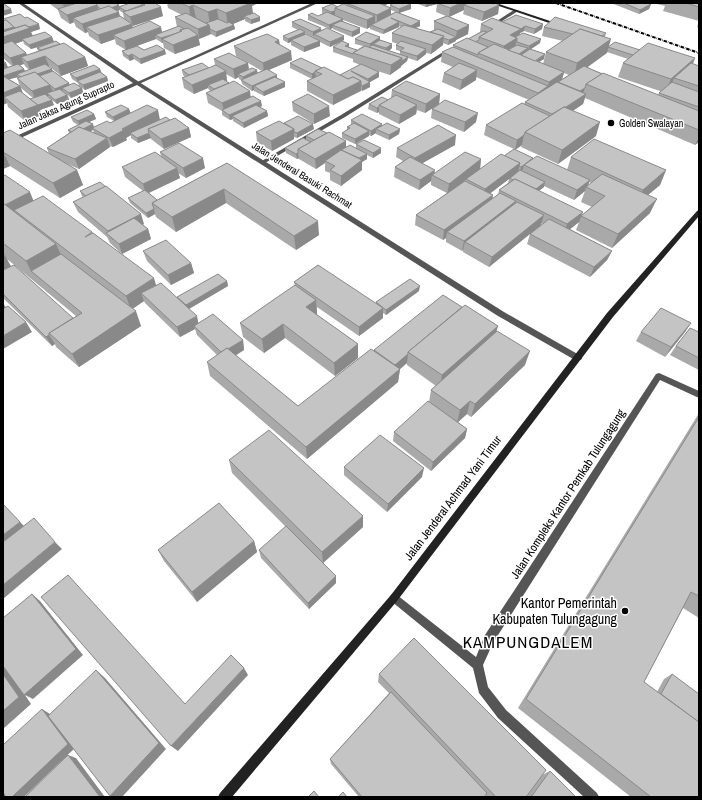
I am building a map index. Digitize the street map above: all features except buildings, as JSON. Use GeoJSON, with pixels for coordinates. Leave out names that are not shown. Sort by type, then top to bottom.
{"type":"FeatureCollection","features":[{"type":"Feature","properties":{"kind":"main road"},"geometry":{"type":"LineString","coordinates":[[492,3],[567,28]]}},
{"type":"Feature","properties":{"kind":"main road","name":"Jalan Jenderal Achmad Yani Timur"},"geometry":{"type":"LineString","coordinates":[[224,797],[394,598],[610,315],[699,212]]}},
{"type":"Feature","properties":{"kind":"street","name":"Jalan Jenderal Basuki Rachmat"},"geometry":{"type":"LineString","coordinates":[[20,3],[137,83],[501,314],[578,358]]}},
{"type":"Feature","properties":{"kind":"street","name":"Jalan Jaksa Agung Suprapto"},"geometry":{"type":"LineString","coordinates":[[3,144],[316,3]]}},
{"type":"Feature","properties":{"kind":"street"},"geometry":{"type":"LineString","coordinates":[[485,30],[516,11]]}},
{"type":"Feature","properties":{"kind":"street"},"geometry":{"type":"LineString","coordinates":[[263,162],[342,116],[453,48]]}},
{"type":"Feature","properties":{"kind":"street","name":"Jalan Kompleks Kantor Pemkab Tulungagung"},"geometry":{"type":"LineString","coordinates":[[478,665],[489,639],[659,376],[699,394]]}},
{"type":"Feature","properties":{"kind":"street"},"geometry":{"type":"LineString","coordinates":[[394,598],[478,665],[483,689],[502,714],[593,797]]}},
{"type":"Feature","properties":{"kind":"railway"},"geometry":{"type":"LineString","coordinates":[[556,3],[699,53]]}},
{"type":"Feature","properties":{"kind":"place","name":"Golden Swalayan"},"geometry":{"type":"Point","coordinates":[611,123]}},
{"type":"Feature","properties":{"kind":"place","name":"Kantor Pemerintah Kabupaten Tulungagung"},"geometry":{"type":"Point","coordinates":[625,611]}},
{"type":"Feature","properties":{"kind":"district","name":"KAMPUNGDALEM"},"geometry":{"type":"Point","coordinates":[528,641]}}]}
